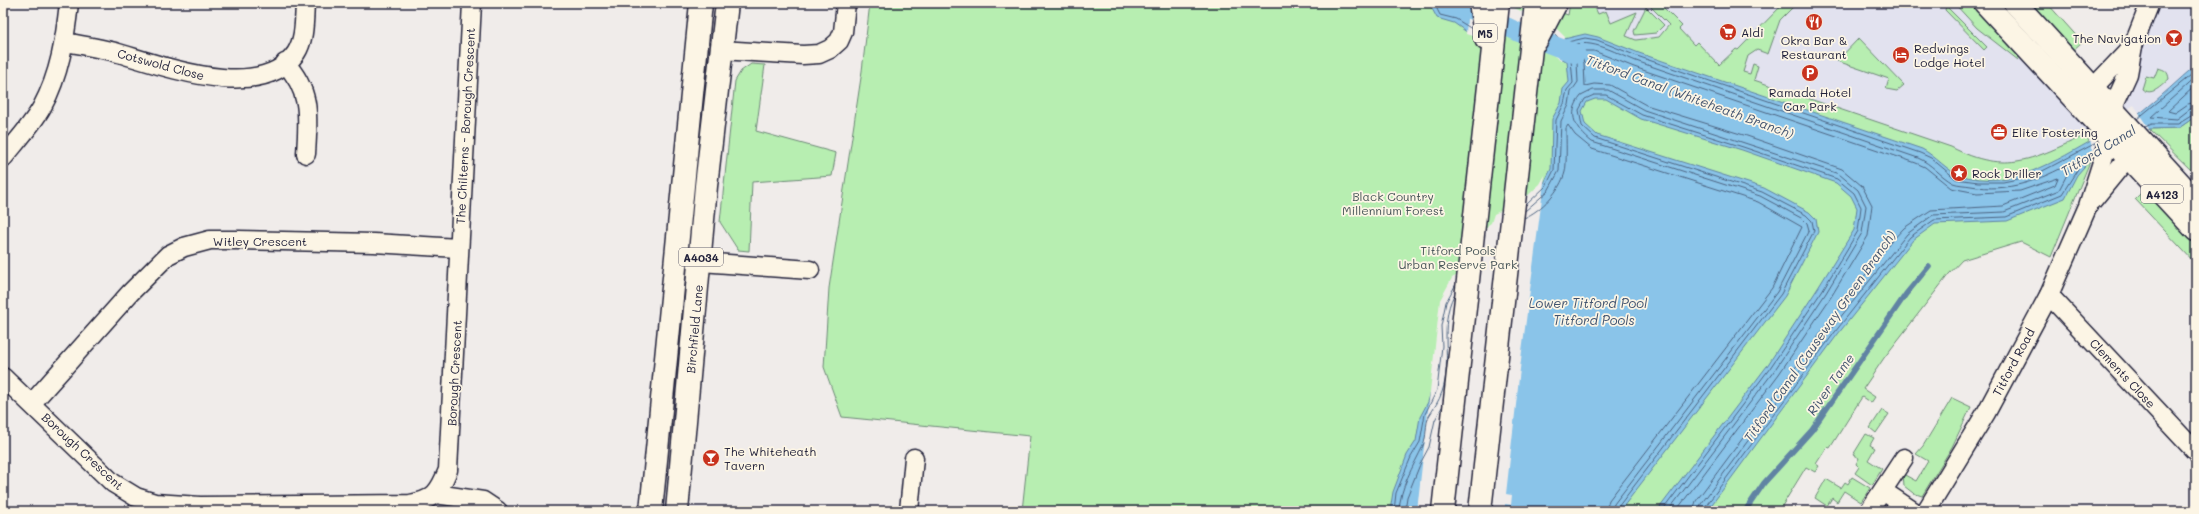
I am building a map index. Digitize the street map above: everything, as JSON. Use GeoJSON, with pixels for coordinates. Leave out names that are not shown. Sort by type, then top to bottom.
{"type":"FeatureCollection","features":[{"type":"Feature","properties":{"kind":"main road","name":"Birchfield Lane"},"geometry":{"type":"LineString","coordinates":[[651,511],[701,3]]}},
{"type":"Feature","properties":{"kind":"main road","name":"Birchfield Lane"},"geometry":{"type":"LineString","coordinates":[[677,511],[701,262],[706,186],[727,3]]}},
{"type":"Feature","properties":{"kind":"main road","name":"M5"},"geometry":{"type":"LineString","coordinates":[[1480,3],[1490,62]]}},
{"type":"Feature","properties":{"kind":"main road","name":"M5"},"geometry":{"type":"LineString","coordinates":[[1443,511],[1490,62],[1498,3]]}},
{"type":"Feature","properties":{"kind":"main road"},"geometry":{"type":"LineString","coordinates":[[1480,511],[1536,3]]}},
{"type":"Feature","properties":{"kind":"main road"},"geometry":{"type":"LineString","coordinates":[[1530,53],[1556,3]]}},
{"type":"Feature","properties":{"kind":"main road","name":"A4123"},"geometry":{"type":"LineString","coordinates":[[1985,3],[2111,128],[2196,201]]}},
{"type":"Feature","properties":{"kind":"main road","name":"A4123"},"geometry":{"type":"LineString","coordinates":[[2015,3],[2111,128],[2196,230]]}},
{"type":"Feature","properties":{"kind":"street"},"geometry":{"type":"LineString","coordinates":[[3,158],[42,107],[54,78],[65,42],[69,3]]}},
{"type":"Feature","properties":{"kind":"street","name":"Cotswold Close"},"geometry":{"type":"LineString","coordinates":[[65,42],[112,51],[164,67],[209,77],[240,78],[260,76],[285,63],[295,54],[302,40],[305,3]]}},
{"type":"Feature","properties":{"kind":"street","name":"The Chilterns - Borough Crescent"},"geometry":{"type":"LineString","coordinates":[[458,248],[472,3]]}},
{"type":"Feature","properties":{"kind":"street"},"geometry":{"type":"LineString","coordinates":[[722,50],[803,55],[819,54],[839,41],[843,32],[846,3]]}},
{"type":"Feature","properties":{"kind":"street","name":"Titford Road"},"geometry":{"type":"LineString","coordinates":[[1926,511],[1986,413],[2049,295],[2088,206],[2133,46],[2150,3]]}},
{"type":"Feature","properties":{"kind":"street","name":"Titford Road"},"geometry":{"type":"LineString","coordinates":[[2088,206],[2128,74],[2133,46]]}},
{"type":"Feature","properties":{"kind":"street"},"geometry":{"type":"LineString","coordinates":[[285,63],[296,75],[304,92],[308,113],[306,154]]}},
{"type":"Feature","properties":{"kind":"street","name":"Witley Crescent"},"geometry":{"type":"LineString","coordinates":[[32,403],[130,293],[168,255],[184,248],[210,240],[239,240],[374,243],[458,248]]}},
{"type":"Feature","properties":{"kind":"street","name":"Borough Crescent"},"geometry":{"type":"LineString","coordinates":[[3,376],[113,483],[136,497],[155,503],[200,506],[410,504],[423,502],[436,494],[448,470],[457,319],[458,248]]}},
{"type":"Feature","properties":{"kind":"street"},"geometry":{"type":"LineString","coordinates":[[701,262],[810,270]]}},
{"type":"Feature","properties":{"kind":"street","name":"Clements Close"},"geometry":{"type":"LineString","coordinates":[[2049,295],[2196,452]]}},
{"type":"Feature","properties":{"kind":"street"},"geometry":{"type":"LineString","coordinates":[[909,511],[914,458]]}},
{"type":"Feature","properties":{"kind":"street"},"geometry":{"type":"LineString","coordinates":[[1869,511],[1904,458]]}},
{"type":"Feature","properties":{"kind":"street"},"geometry":{"type":"LineString","coordinates":[[1882,491],[1913,511]]}},
{"type":"Feature","properties":{"kind":"street"},"geometry":{"type":"LineString","coordinates":[[436,494],[483,501],[498,511]]}},
{"type":"Feature","properties":{"kind":"shaded area"},"geometry":{"type":"Polygon","coordinates":[[[1570,3],[2035,3],[2093,103],[2113,84],[2122,69],[2150,3],[2196,3],[2196,89],[2145,122],[2134,105],[2087,134],[2037,189],[1562,49],[1570,3]]]}},
{"type":"Feature","properties":{"kind":"green space","name":"Titford Pools Urban Reserve Park"},"geometry":{"type":"Polygon","coordinates":[[[870,3],[1533,3],[1568,15],[1570,3],[1593,3],[1598,14],[1606,11],[1611,23],[1637,12],[1626,36],[1636,40],[1659,37],[1669,25],[1650,6],[1653,3],[1659,3],[1682,26],[1679,29],[1694,45],[1697,42],[1719,65],[1736,49],[1738,50],[1784,3],[1797,3],[1780,20],[1768,54],[1757,50],[1748,56],[1743,72],[1750,74],[1753,64],[1758,66],[1754,80],[1988,161],[2005,162],[2035,157],[2086,135],[2092,148],[2091,159],[2051,257],[2021,242],[1962,260],[1949,274],[1884,358],[1863,389],[1875,397],[1871,403],[1862,397],[1830,448],[1827,447],[1816,464],[1819,466],[1815,472],[1806,467],[1779,511],[1022,511],[1030,436],[842,417],[824,367],[829,288],[862,71],[870,3]]]}},
{"type":"Feature","properties":{"kind":"green space"},"geometry":{"type":"Polygon","coordinates":[[[1954,3],[1974,3],[2021,52],[2018,60],[1977,28],[1954,3]]]}},
{"type":"Feature","properties":{"kind":"green space"},"geometry":{"type":"Polygon","coordinates":[[[2026,3],[2047,3],[2082,42],[2071,52],[2026,3]]]}},
{"type":"Feature","properties":{"kind":"green space"},"geometry":{"type":"Polygon","coordinates":[[[1946,6],[1987,47],[1984,50],[1945,10],[1946,6]]]}},
{"type":"Feature","properties":{"kind":"green space"},"geometry":{"type":"Polygon","coordinates":[[[1646,7],[1664,25],[1656,33],[1635,35],[1634,31],[1646,7]]]}},
{"type":"Feature","properties":{"kind":"green space"},"geometry":{"type":"Polygon","coordinates":[[[1859,38],[1904,85],[1897,91],[1886,89],[1889,79],[1837,61],[1859,38]]]}},
{"type":"Feature","properties":{"kind":"green space"},"geometry":{"type":"Polygon","coordinates":[[[751,64],[765,65],[756,131],[836,153],[832,176],[752,182],[749,251],[738,250],[720,222],[735,81],[741,71],[751,64]]]}},
{"type":"Feature","properties":{"kind":"green space"},"geometry":{"type":"Polygon","coordinates":[[[2158,68],[2166,71],[2169,79],[2156,90],[2149,92],[2142,89],[2146,76],[2154,78],[2158,68]]]}},
{"type":"Feature","properties":{"kind":"green space"},"geometry":{"type":"Polygon","coordinates":[[[2196,116],[2196,175],[2149,129],[2179,128],[2196,116]]]}},
{"type":"Feature","properties":{"kind":"green space"},"geometry":{"type":"Polygon","coordinates":[[[2145,189],[2196,244],[2196,264],[2135,199],[2145,189]]]}},
{"type":"Feature","properties":{"kind":"green space"},"geometry":{"type":"Polygon","coordinates":[[[1952,398],[1971,407],[1952,447],[1922,496],[1913,493],[1904,486],[1903,474],[1916,481],[1928,461],[1916,454],[1923,446],[1952,398]]]}},
{"type":"Feature","properties":{"kind":"green space"},"geometry":{"type":"Polygon","coordinates":[[[1882,410],[1889,414],[1876,433],[1870,428],[1882,410]]]}},
{"type":"Feature","properties":{"kind":"green space"},"geometry":{"type":"Polygon","coordinates":[[[1866,434],[1874,438],[1870,445],[1875,448],[1868,460],[1882,469],[1872,485],[1855,473],[1859,467],[1856,464],[1859,458],[1853,455],[1866,434]]]}},
{"type":"Feature","properties":{"kind":"green space"},"geometry":{"type":"Polygon","coordinates":[[[1852,477],[1870,488],[1861,502],[1844,491],[1837,502],[1832,498],[1827,506],[1815,498],[1826,479],[1841,488],[1845,482],[1848,484],[1852,477]]]}},
{"type":"Feature","properties":{"kind":"green space"},"geometry":{"type":"Polygon","coordinates":[[[462,507],[479,508],[485,511],[419,511],[462,507]]]}},
{"type":"Feature","properties":{"kind":"water","name":"Titford Pools"},"geometry":{"type":"Polygon","coordinates":[[[1429,3],[1499,3],[1564,39],[1585,34],[1598,37],[1639,53],[1922,149],[1955,173],[1978,179],[1997,179],[2015,176],[2049,164],[2138,115],[2196,65],[2196,116],[2179,128],[2149,129],[2091,159],[2077,175],[2065,198],[2007,221],[1935,224],[1913,240],[1838,334],[1707,511],[1657,511],[1767,366],[1854,230],[1857,208],[1851,196],[1836,183],[1742,150],[1641,119],[1606,99],[1595,99],[1587,102],[1582,111],[1585,124],[1597,135],[1764,188],[1809,212],[1816,219],[1818,232],[1785,296],[1620,511],[1390,511],[1393,492],[1407,455],[1416,441],[1420,417],[1428,402],[1463,275],[1514,207],[1544,183],[1551,169],[1552,119],[1561,103],[1563,89],[1569,82],[1567,61],[1561,59],[1550,43],[1483,17],[1471,35],[1454,23],[1437,18],[1429,3]]]}},
{"type":"Feature","properties":{"kind":"pier"},"geometry":{"type":"Polygon","coordinates":[[[1468,3],[1504,3],[1555,27],[1565,37],[1561,61],[1554,56],[1549,44],[1484,20],[1478,33],[1472,36],[1466,34],[1468,3]]]}},
{"type":"Feature","properties":{"kind":"pier"},"geometry":{"type":"Polygon","coordinates":[[[2138,112],[2149,129],[2091,159],[2092,148],[2090,139],[2138,112]]]}},
{"type":"Feature","properties":{"kind":"pier"},"geometry":{"type":"Polygon","coordinates":[[[1545,175],[1522,351],[1506,494],[1512,495],[1511,505],[1505,504],[1505,511],[1417,511],[1440,300],[1452,278],[1461,273],[1488,225],[1491,223],[1494,214],[1524,199],[1540,184],[1545,175]]]}},
{"type":"Feature","properties":{"kind":"waterway","name":"Titford Canal (Whiteheath Branch)"},"geometry":{"type":"LineString","coordinates":[[1456,3],[1518,32],[1576,54]]}},
{"type":"Feature","properties":{"kind":"waterway","name":"River Tame"},"geometry":{"type":"LineString","coordinates":[[1745,511],[1764,483],[1812,430],[1906,294],[1929,266]]}},
{"type":"Feature","properties":{"kind":"place","name":"Okra Bar & Restaurant"},"geometry":{"type":"Point","coordinates":[1814,22]}},
{"type":"Feature","properties":{"kind":"place","name":"Aldi"},"geometry":{"type":"Point","coordinates":[1728,32]}},
{"type":"Feature","properties":{"kind":"place","name":"The Navigation"},"geometry":{"type":"Point","coordinates":[2174,38]}},
{"type":"Feature","properties":{"kind":"place","name":"Redwings Lodge Hotel"},"geometry":{"type":"Point","coordinates":[1901,55]}},
{"type":"Feature","properties":{"kind":"place","name":"Ramada Hotel Car Park"},"geometry":{"type":"Point","coordinates":[1810,73]}},
{"type":"Feature","properties":{"kind":"place","name":"Elite Fostering"},"geometry":{"type":"Point","coordinates":[1999,132]}},
{"type":"Feature","properties":{"kind":"place","name":"Rock Driller"},"geometry":{"type":"Point","coordinates":[1959,173]}},
{"type":"Feature","properties":{"kind":"place","name":"The Whiteheath Tavern"},"geometry":{"type":"Point","coordinates":[711,458]}},
{"type":"Feature","properties":{"kind":"water label","name":"Titford Canal"},"geometry":{"type":"Point","coordinates":[2098,150]}},
{"type":"Feature","properties":{"kind":"water label","name":"Lower Titford Pool"},"geometry":{"type":"Point","coordinates":[1588,302]}},
{"type":"Feature","properties":{"kind":"water label","name":"Titford Canal (Causeway Green Branch)"},"geometry":{"type":"Point","coordinates":[1819,336]}},
{"type":"Feature","properties":{"kind":"park label","name":"Black Country Millennium Forest"},"geometry":{"type":"Point","coordinates":[1393,203]}}]}
